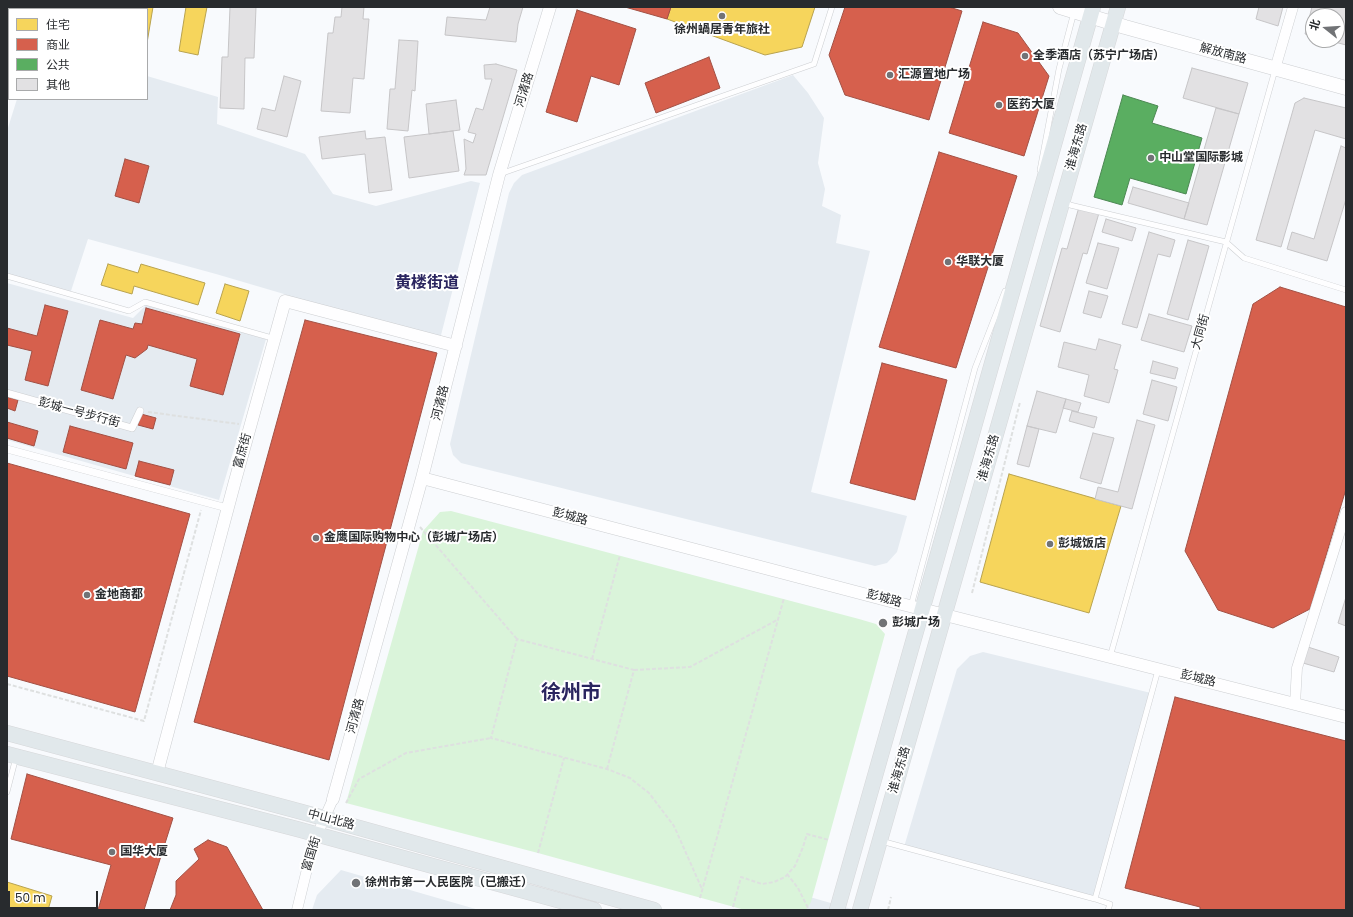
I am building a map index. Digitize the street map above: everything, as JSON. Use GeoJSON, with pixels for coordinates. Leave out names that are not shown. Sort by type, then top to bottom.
{"type":"FeatureCollection","features":[{"type":"Feature","properties":{"kind":"main road","name":"解放南路"},"geometry":{"type":"LineString","coordinates":[[1060,7],[1075,9],[1275,69],[1346,88]]}},
{"type":"Feature","properties":{"kind":"main road","name":"淮海东路"},"geometry":{"type":"LineString","coordinates":[[837,910],[917,608],[1099,17],[1118,7]]}},
{"type":"Feature","properties":{"kind":"main road","name":"淮海东路"},"geometry":{"type":"LineString","coordinates":[[860,910],[1063,199],[1099,17]]}},
{"type":"Feature","properties":{"kind":"main road","name":"中山北路"},"geometry":{"type":"LineString","coordinates":[[7,733],[324,818],[654,910]]}},
{"type":"Feature","properties":{"kind":"main road","name":"中山北路"},"geometry":{"type":"LineString","coordinates":[[12,755],[318,835],[594,910]]}},
{"type":"Feature","properties":{"kind":"street","name":"河清路"},"geometry":{"type":"LineString","coordinates":[[333,799],[422,478],[499,174],[550,7]]}},
{"type":"Feature","properties":{"kind":"street","name":"大同街"},"geometry":{"type":"LineString","coordinates":[[1275,69],[1293,7]]}},
{"type":"Feature","properties":{"kind":"street","name":"富庶街"},"geometry":{"type":"LineString","coordinates":[[157,773],[285,301],[456,346]]}},
{"type":"Feature","properties":{"kind":"street","name":"彭城一号步行街"},"geometry":{"type":"LineString","coordinates":[[7,393],[132,428],[140,411]]}},
{"type":"Feature","properties":{"kind":"street"},"geometry":{"type":"LineString","coordinates":[[7,449],[228,508]]}},
{"type":"Feature","properties":{"kind":"street","name":"彭城路"},"geometry":{"type":"LineString","coordinates":[[422,478],[917,608],[1346,717]]}},
{"type":"Feature","properties":{"kind":"street"},"geometry":{"type":"LineString","coordinates":[[1295,704],[1297,668],[1346,512]]}},
{"type":"Feature","properties":{"kind":"street","name":"富国街"},"geometry":{"type":"LineString","coordinates":[[297,910],[308,861],[324,818],[333,799]]}},
{"type":"Feature","properties":{"kind":"lane"},"geometry":{"type":"LineString","coordinates":[[499,174],[814,64],[832,7]]}},
{"type":"Feature","properties":{"kind":"lane"},"geometry":{"type":"LineString","coordinates":[[1038,176],[1058,69],[1075,9]]}},
{"type":"Feature","properties":{"kind":"lane","name":"大同街"},"geometry":{"type":"LineString","coordinates":[[1110,657],[1275,69]]}},
{"type":"Feature","properties":{"kind":"lane"},"geometry":{"type":"LineString","coordinates":[[1063,199],[1070,205],[1226,242],[1244,258],[1346,290]]}},
{"type":"Feature","properties":{"kind":"lane"},"geometry":{"type":"LineString","coordinates":[[7,276],[129,311],[145,302],[272,338]]}},
{"type":"Feature","properties":{"kind":"lane"},"geometry":{"type":"LineString","coordinates":[[917,608],[975,368],[1006,289]]}},
{"type":"Feature","properties":{"kind":"lane"},"geometry":{"type":"LineString","coordinates":[[1095,899],[1158,669]]}},
{"type":"Feature","properties":{"kind":"lane"},"geometry":{"type":"LineString","coordinates":[[7,792],[12,755]]}},
{"type":"Feature","properties":{"kind":"lane"},"geometry":{"type":"LineString","coordinates":[[880,841],[1095,899],[1110,904],[1108,910]]}},
{"type":"Feature","properties":{"kind":"path"},"geometry":{"type":"LineString","coordinates":[[140,411],[250,427]]}},
{"type":"Feature","properties":{"kind":"path"},"geometry":{"type":"LineString","coordinates":[[7,684],[144,721],[201,510]]}},
{"type":"Feature","properties":{"kind":"path"},"geometry":{"type":"LineString","coordinates":[[410,522],[418,526],[517,639],[634,670],[690,667],[777,620]]}},
{"type":"Feature","properties":{"kind":"path"},"geometry":{"type":"LineString","coordinates":[[592,659],[620,555]]}},
{"type":"Feature","properties":{"kind":"path"},"geometry":{"type":"LineString","coordinates":[[700,898],[784,598]]}},
{"type":"Feature","properties":{"kind":"path"},"geometry":{"type":"LineString","coordinates":[[491,738],[517,639]]}},
{"type":"Feature","properties":{"kind":"path"},"geometry":{"type":"LineString","coordinates":[[607,769],[634,670]]}},
{"type":"Feature","properties":{"kind":"path"},"geometry":{"type":"LineString","coordinates":[[346,803],[359,779],[406,753],[491,738],[607,769],[630,778],[649,793],[674,826],[702,889]]}},
{"type":"Feature","properties":{"kind":"path"},"geometry":{"type":"LineString","coordinates":[[538,853],[564,757]]}},
{"type":"Feature","properties":{"kind":"path"},"geometry":{"type":"LineString","coordinates":[[733,907],[741,877],[762,884],[774,882],[787,874],[795,866],[807,834],[829,840]]}},
{"type":"Feature","properties":{"kind":"path"},"geometry":{"type":"LineString","coordinates":[[787,874],[798,888],[809,910]]}},
{"type":"Feature","properties":{"kind":"path"},"geometry":{"type":"LineString","coordinates":[[888,910],[892,897]]}},
{"type":"Feature","properties":{"kind":"shaded area"},"geometry":{"type":"Polygon","coordinates":[[[793,75],[808,93],[824,118],[818,163],[825,189],[822,206],[841,215],[836,243],[870,251],[811,492],[907,516],[897,552],[887,563],[875,566],[461,463],[453,455],[450,444],[509,193],[514,183],[522,175],[793,75]]]}},
{"type":"Feature","properties":{"kind":"shaded area"},"geometry":{"type":"Polygon","coordinates":[[[148,76],[218,97],[217,124],[305,154],[333,194],[376,206],[471,181],[480,183],[440,339],[299,300],[284,294],[216,274],[88,239],[70,294],[7,276],[7,131],[17,100],[148,100],[148,76]]]}},
{"type":"Feature","properties":{"kind":"shaded area"},"geometry":{"type":"Polygon","coordinates":[[[7,283],[133,318],[146,305],[266,339],[219,500],[7,440],[7,283]]]}},
{"type":"Feature","properties":{"kind":"shaded area"},"geometry":{"type":"Polygon","coordinates":[[[983,652],[1151,693],[1095,899],[904,847],[957,669],[970,656],[983,652]]]}},
{"type":"Feature","properties":{"kind":"shaded area","name":"徐州市第一人民医院（已搬迁）"},"geometry":{"type":"Polygon","coordinates":[[[341,870],[479,910],[312,910],[317,895],[341,870]]]}},
{"type":"Feature","properties":{"kind":"shaded area"},"geometry":{"type":"Polygon","coordinates":[[[796,893],[855,910],[791,910],[796,893]]]}},
{"type":"Feature","properties":{"kind":"green space","name":"彭城广场"},"geometry":{"type":"Polygon","coordinates":[[[451,511],[859,619],[876,624],[885,634],[811,902],[806,910],[745,910],[538,853],[346,803],[423,531],[440,512],[451,511]]]}},
{"type":"Feature","properties":{"kind":"building: 住宅"},"geometry":{"type":"Polygon","coordinates":[[[18,7],[45,7],[45,8],[18,7]]]}},
{"type":"Feature","properties":{"kind":"building: 住宅"},"geometry":{"type":"Polygon","coordinates":[[[73,7],[99,7],[98,8],[73,7]]]}},
{"type":"Feature","properties":{"kind":"building: 住宅"},"geometry":{"type":"Polygon","coordinates":[[[153,7],[148,37],[148,8],[133,8],[153,7]]]}},
{"type":"Feature","properties":{"kind":"building: 住宅"},"geometry":{"type":"Polygon","coordinates":[[[186,7],[207,7],[198,55],[179,51],[186,7]]]}},
{"type":"Feature","properties":{"kind":"building: 住宅"},"geometry":{"type":"Polygon","coordinates":[[[671,7],[815,7],[802,47],[765,55],[667,19],[671,7]]]}},
{"type":"Feature","properties":{"kind":"building: 住宅"},"geometry":{"type":"Polygon","coordinates":[[[108,264],[138,273],[141,264],[205,283],[198,305],[134,286],[132,294],[101,285],[108,264]]]}},
{"type":"Feature","properties":{"kind":"building: 住宅"},"geometry":{"type":"Polygon","coordinates":[[[225,284],[249,291],[240,321],[216,313],[225,284]]]}},
{"type":"Feature","properties":{"kind":"building: 住宅","name":"彭城饭店"},"geometry":{"type":"Polygon","coordinates":[[[1009,474],[1121,506],[1089,613],[980,582],[1009,474]]]}},
{"type":"Feature","properties":{"kind":"building: 住宅"},"geometry":{"type":"Polygon","coordinates":[[[7,882],[52,896],[48,910],[7,910],[7,882]]]}},
{"type":"Feature","properties":{"kind":"building: 商业"},"geometry":{"type":"Polygon","coordinates":[[[625,7],[671,7],[667,19],[625,7]]]}},
{"type":"Feature","properties":{"kind":"building: 商业","name":"汇源置地广场"},"geometry":{"type":"Polygon","coordinates":[[[845,7],[949,7],[962,11],[929,120],[845,95],[829,55],[845,7]]]}},
{"type":"Feature","properties":{"kind":"building: 商业"},"geometry":{"type":"Polygon","coordinates":[[[577,10],[636,29],[619,85],[591,76],[577,122],[546,112],[577,10]]]}},
{"type":"Feature","properties":{"kind":"building: 商业","name":"医药大厦"},"geometry":{"type":"Polygon","coordinates":[[[983,22],[1018,33],[1049,76],[1024,156],[949,133],[983,22]]]}},
{"type":"Feature","properties":{"kind":"building: 商业"},"geometry":{"type":"Polygon","coordinates":[[[709,57],[720,88],[656,113],[645,83],[709,57]]]}},
{"type":"Feature","properties":{"kind":"building: 商业","name":"华联大厦"},"geometry":{"type":"Polygon","coordinates":[[[939,152],[1017,176],[956,368],[879,347],[939,152]]]}},
{"type":"Feature","properties":{"kind":"building: 商业"},"geometry":{"type":"Polygon","coordinates":[[[125,159],[149,166],[139,203],[115,196],[125,159]]]}},
{"type":"Feature","properties":{"kind":"building: 商业"},"geometry":{"type":"Polygon","coordinates":[[[1280,287],[1346,307],[1346,489],[1310,609],[1273,628],[1218,610],[1185,551],[1253,304],[1280,287]]]}},
{"type":"Feature","properties":{"kind":"building: 商业"},"geometry":{"type":"Polygon","coordinates":[[[45,305],[68,311],[48,386],[25,380],[32,351],[7,345],[7,328],[37,336],[45,305]]]}},
{"type":"Feature","properties":{"kind":"building: 商业"},"geometry":{"type":"Polygon","coordinates":[[[146,308],[240,334],[223,395],[190,386],[197,359],[148,345],[147,349],[135,358],[126,355],[113,399],[81,390],[100,320],[133,329],[135,323],[142,324],[146,308]]]}},
{"type":"Feature","properties":{"kind":"building: 商业","name":"金鹰国际购物中心（彭城广场店）"},"geometry":{"type":"Polygon","coordinates":[[[305,320],[437,353],[329,760],[194,722],[305,320]]]}},
{"type":"Feature","properties":{"kind":"building: 商业"},"geometry":{"type":"Polygon","coordinates":[[[882,363],[947,380],[915,500],[850,483],[882,363]]]}},
{"type":"Feature","properties":{"kind":"building: 商业"},"geometry":{"type":"Polygon","coordinates":[[[7,397],[18,400],[15,411],[7,408],[7,397]]]}},
{"type":"Feature","properties":{"kind":"building: 商业"},"geometry":{"type":"Polygon","coordinates":[[[141,414],[156,418],[153,429],[138,425],[141,414]]]}},
{"type":"Feature","properties":{"kind":"building: 商业"},"geometry":{"type":"Polygon","coordinates":[[[7,422],[38,431],[34,446],[7,438],[7,422]]]}},
{"type":"Feature","properties":{"kind":"building: 商业"},"geometry":{"type":"Polygon","coordinates":[[[70,426],[133,443],[126,469],[63,452],[70,426]]]}},
{"type":"Feature","properties":{"kind":"building: 商业"},"geometry":{"type":"Polygon","coordinates":[[[139,461],[174,470],[170,485],[135,476],[139,461]]]}},
{"type":"Feature","properties":{"kind":"building: 商业","name":"金地商都"},"geometry":{"type":"Polygon","coordinates":[[[7,463],[190,514],[135,712],[7,676],[7,463]]]}},
{"type":"Feature","properties":{"kind":"building: 商业"},"geometry":{"type":"Polygon","coordinates":[[[1175,697],[1346,741],[1346,910],[1200,910],[1200,907],[1125,888],[1175,697]]]}},
{"type":"Feature","properties":{"kind":"building: 商业","name":"国华大厦"},"geometry":{"type":"Polygon","coordinates":[[[27,774],[173,818],[144,910],[98,910],[111,865],[11,839],[27,774]]]}},
{"type":"Feature","properties":{"kind":"building: 商业"},"geometry":{"type":"Polygon","coordinates":[[[208,840],[227,847],[263,910],[170,910],[176,895],[176,881],[199,859],[194,849],[208,840]]]}},
{"type":"Feature","properties":{"kind":"building: 公共","name":"中山堂国际影城"},"geometry":{"type":"Polygon","coordinates":[[[1123,95],[1158,106],[1152,123],[1202,138],[1186,194],[1130,178],[1122,205],[1094,197],[1123,95]]]}},
{"type":"Feature","properties":{"kind":"building: 其他"},"geometry":{"type":"Polygon","coordinates":[[[230,7],[256,7],[254,58],[245,58],[244,109],[220,108],[222,57],[228,57],[230,7]]]}},
{"type":"Feature","properties":{"kind":"building: 其他"},"geometry":{"type":"Polygon","coordinates":[[[342,7],[364,7],[363,19],[369,19],[364,79],[353,78],[350,113],[321,111],[328,33],[333,33],[335,17],[341,17],[342,7]]]}},
{"type":"Feature","properties":{"kind":"building: 其他"},"geometry":{"type":"Polygon","coordinates":[[[490,7],[523,7],[518,24],[516,42],[445,35],[447,17],[486,20],[490,7]]]}},
{"type":"Feature","properties":{"kind":"building: 其他"},"geometry":{"type":"Polygon","coordinates":[[[1259,7],[1283,7],[1278,26],[1256,19],[1259,7]]]}},
{"type":"Feature","properties":{"kind":"building: 其他"},"geometry":{"type":"Polygon","coordinates":[[[1346,7],[1346,45],[1345,8],[1312,8],[1346,7]]]}},
{"type":"Feature","properties":{"kind":"building: 其他"},"geometry":{"type":"Polygon","coordinates":[[[399,40],[418,41],[415,91],[412,90],[408,131],[387,129],[390,89],[395,89],[399,40]]]}},
{"type":"Feature","properties":{"kind":"building: 其他"},"geometry":{"type":"Polygon","coordinates":[[[496,64],[517,70],[486,175],[464,175],[466,169],[464,139],[473,143],[476,134],[468,132],[476,108],[483,110],[492,79],[485,79],[484,65],[496,64]]]}},
{"type":"Feature","properties":{"kind":"building: 其他"},"geometry":{"type":"Polygon","coordinates":[[[1192,68],[1248,83],[1239,114],[1183,98],[1192,68]]]}},
{"type":"Feature","properties":{"kind":"building: 其他"},"geometry":{"type":"Polygon","coordinates":[[[284,76],[301,81],[287,137],[257,129],[262,108],[275,111],[284,76]]]}},
{"type":"Feature","properties":{"kind":"building: 其他"},"geometry":{"type":"Polygon","coordinates":[[[1304,98],[1346,108],[1346,139],[1315,130],[1281,247],[1256,240],[1295,103],[1304,98]]]}},
{"type":"Feature","properties":{"kind":"building: 其他"},"geometry":{"type":"Polygon","coordinates":[[[456,100],[460,130],[429,134],[426,104],[456,100]]]}},
{"type":"Feature","properties":{"kind":"building: 其他"},"geometry":{"type":"Polygon","coordinates":[[[1216,108],[1239,114],[1207,225],[1184,219],[1216,108]]]}},
{"type":"Feature","properties":{"kind":"building: 其他"},"geometry":{"type":"Polygon","coordinates":[[[365,131],[366,139],[385,137],[392,190],[369,193],[365,154],[322,159],[319,137],[365,131]]]}},
{"type":"Feature","properties":{"kind":"building: 其他"},"geometry":{"type":"Polygon","coordinates":[[[453,131],[459,171],[409,178],[404,137],[453,131]]]}},
{"type":"Feature","properties":{"kind":"building: 其他"},"geometry":{"type":"Polygon","coordinates":[[[1341,146],[1346,148],[1346,199],[1327,261],[1287,249],[1292,232],[1314,239],[1341,146]]]}},
{"type":"Feature","properties":{"kind":"building: 其他"},"geometry":{"type":"Polygon","coordinates":[[[1133,187],[1189,203],[1184,219],[1128,203],[1133,187]]]}},
{"type":"Feature","properties":{"kind":"building: 其他"},"geometry":{"type":"Polygon","coordinates":[[[1079,207],[1099,213],[1087,254],[1083,253],[1060,332],[1040,326],[1062,248],[1067,249],[1079,207]]]}},
{"type":"Feature","properties":{"kind":"building: 其他"},"geometry":{"type":"Polygon","coordinates":[[[1106,219],[1136,228],[1132,241],[1102,232],[1106,219]]]}},
{"type":"Feature","properties":{"kind":"building: 其他"},"geometry":{"type":"Polygon","coordinates":[[[1149,232],[1175,240],[1170,257],[1158,254],[1137,328],[1122,324],[1149,232]]]}},
{"type":"Feature","properties":{"kind":"building: 其他"},"geometry":{"type":"Polygon","coordinates":[[[1188,240],[1209,246],[1188,320],[1167,314],[1188,240]]]}},
{"type":"Feature","properties":{"kind":"building: 其他"},"geometry":{"type":"Polygon","coordinates":[[[1098,243],[1119,248],[1107,289],[1086,283],[1098,243]]]}},
{"type":"Feature","properties":{"kind":"building: 其他"},"geometry":{"type":"Polygon","coordinates":[[[1089,291],[1108,296],[1101,318],[1083,313],[1089,291]]]}},
{"type":"Feature","properties":{"kind":"building: 其他"},"geometry":{"type":"Polygon","coordinates":[[[1149,314],[1192,326],[1184,352],[1141,340],[1149,314]]]}},
{"type":"Feature","properties":{"kind":"building: 其他"},"geometry":{"type":"Polygon","coordinates":[[[1099,339],[1121,345],[1114,369],[1118,370],[1109,403],[1084,396],[1089,375],[1058,367],[1064,342],[1096,350],[1099,339]]]}},
{"type":"Feature","properties":{"kind":"building: 其他"},"geometry":{"type":"Polygon","coordinates":[[[1153,361],[1178,368],[1175,379],[1150,373],[1153,361]]]}},
{"type":"Feature","properties":{"kind":"building: 其他"},"geometry":{"type":"Polygon","coordinates":[[[1152,380],[1177,387],[1168,421],[1143,414],[1152,380]]]}},
{"type":"Feature","properties":{"kind":"building: 其他"},"geometry":{"type":"Polygon","coordinates":[[[1037,391],[1066,399],[1056,433],[1027,426],[1037,391]]]}},
{"type":"Feature","properties":{"kind":"building: 其他"},"geometry":{"type":"Polygon","coordinates":[[[1066,399],[1081,403],[1078,412],[1063,408],[1066,399]]]}},
{"type":"Feature","properties":{"kind":"building: 其他"},"geometry":{"type":"Polygon","coordinates":[[[1072,411],[1097,417],[1094,428],[1069,421],[1072,411]]]}},
{"type":"Feature","properties":{"kind":"building: 其他"},"geometry":{"type":"Polygon","coordinates":[[[1137,420],[1155,425],[1132,509],[1095,499],[1098,487],[1118,492],[1137,420]]]}},
{"type":"Feature","properties":{"kind":"building: 其他"},"geometry":{"type":"Polygon","coordinates":[[[1027,426],[1039,429],[1029,467],[1017,464],[1027,426]]]}},
{"type":"Feature","properties":{"kind":"building: 其他"},"geometry":{"type":"Polygon","coordinates":[[[1093,433],[1114,438],[1101,484],[1080,478],[1093,433]]]}},
{"type":"Feature","properties":{"kind":"building: 其他"},"geometry":{"type":"Polygon","coordinates":[[[1346,597],[1346,626],[1338,623],[1346,597]]]}},
{"type":"Feature","properties":{"kind":"building: 其他"},"geometry":{"type":"Polygon","coordinates":[[[1308,647],[1339,657],[1334,672],[1303,663],[1308,647]]]}},
{"type":"Feature","properties":{"kind":"place","name":"徐州蝸居青年旅社"},"geometry":{"type":"Point","coordinates":[722,16]}},
{"type":"Feature","properties":{"kind":"place","name":"全季酒店（苏宁广场店）"},"geometry":{"type":"Point","coordinates":[1025,56]}},
{"type":"Feature","properties":{"kind":"place","name":"汇源置地广场"},"geometry":{"type":"Point","coordinates":[890,75]}},
{"type":"Feature","properties":{"kind":"place","name":"医药大厦"},"geometry":{"type":"Point","coordinates":[999,105]}},
{"type":"Feature","properties":{"kind":"place","name":"中山堂国际影城"},"geometry":{"type":"Point","coordinates":[1151,158]}},
{"type":"Feature","properties":{"kind":"place","name":"华联大厦"},"geometry":{"type":"Point","coordinates":[948,262]}},
{"type":"Feature","properties":{"kind":"place","name":"金鹰国际购物中心（彭城广场店）"},"geometry":{"type":"Point","coordinates":[316,538]}},
{"type":"Feature","properties":{"kind":"place","name":"彭城饭店"},"geometry":{"type":"Point","coordinates":[1050,544]}},
{"type":"Feature","properties":{"kind":"place","name":"金地商都"},"geometry":{"type":"Point","coordinates":[87,595]}},
{"type":"Feature","properties":{"kind":"place","name":"彭城广场"},"geometry":{"type":"Point","coordinates":[883,623]}},
{"type":"Feature","properties":{"kind":"place","name":"国华大厦"},"geometry":{"type":"Point","coordinates":[112,852]}},
{"type":"Feature","properties":{"kind":"place","name":"徐州市第一人民医院（已搬迁）"},"geometry":{"type":"Point","coordinates":[356,883]}},
{"type":"Feature","properties":{"kind":"district","name":"黄楼街道"},"geometry":{"type":"Point","coordinates":[427,284]}},
{"type":"Feature","properties":{"kind":"district","name":"徐州市"},"geometry":{"type":"Point","coordinates":[571,694]}}]}
